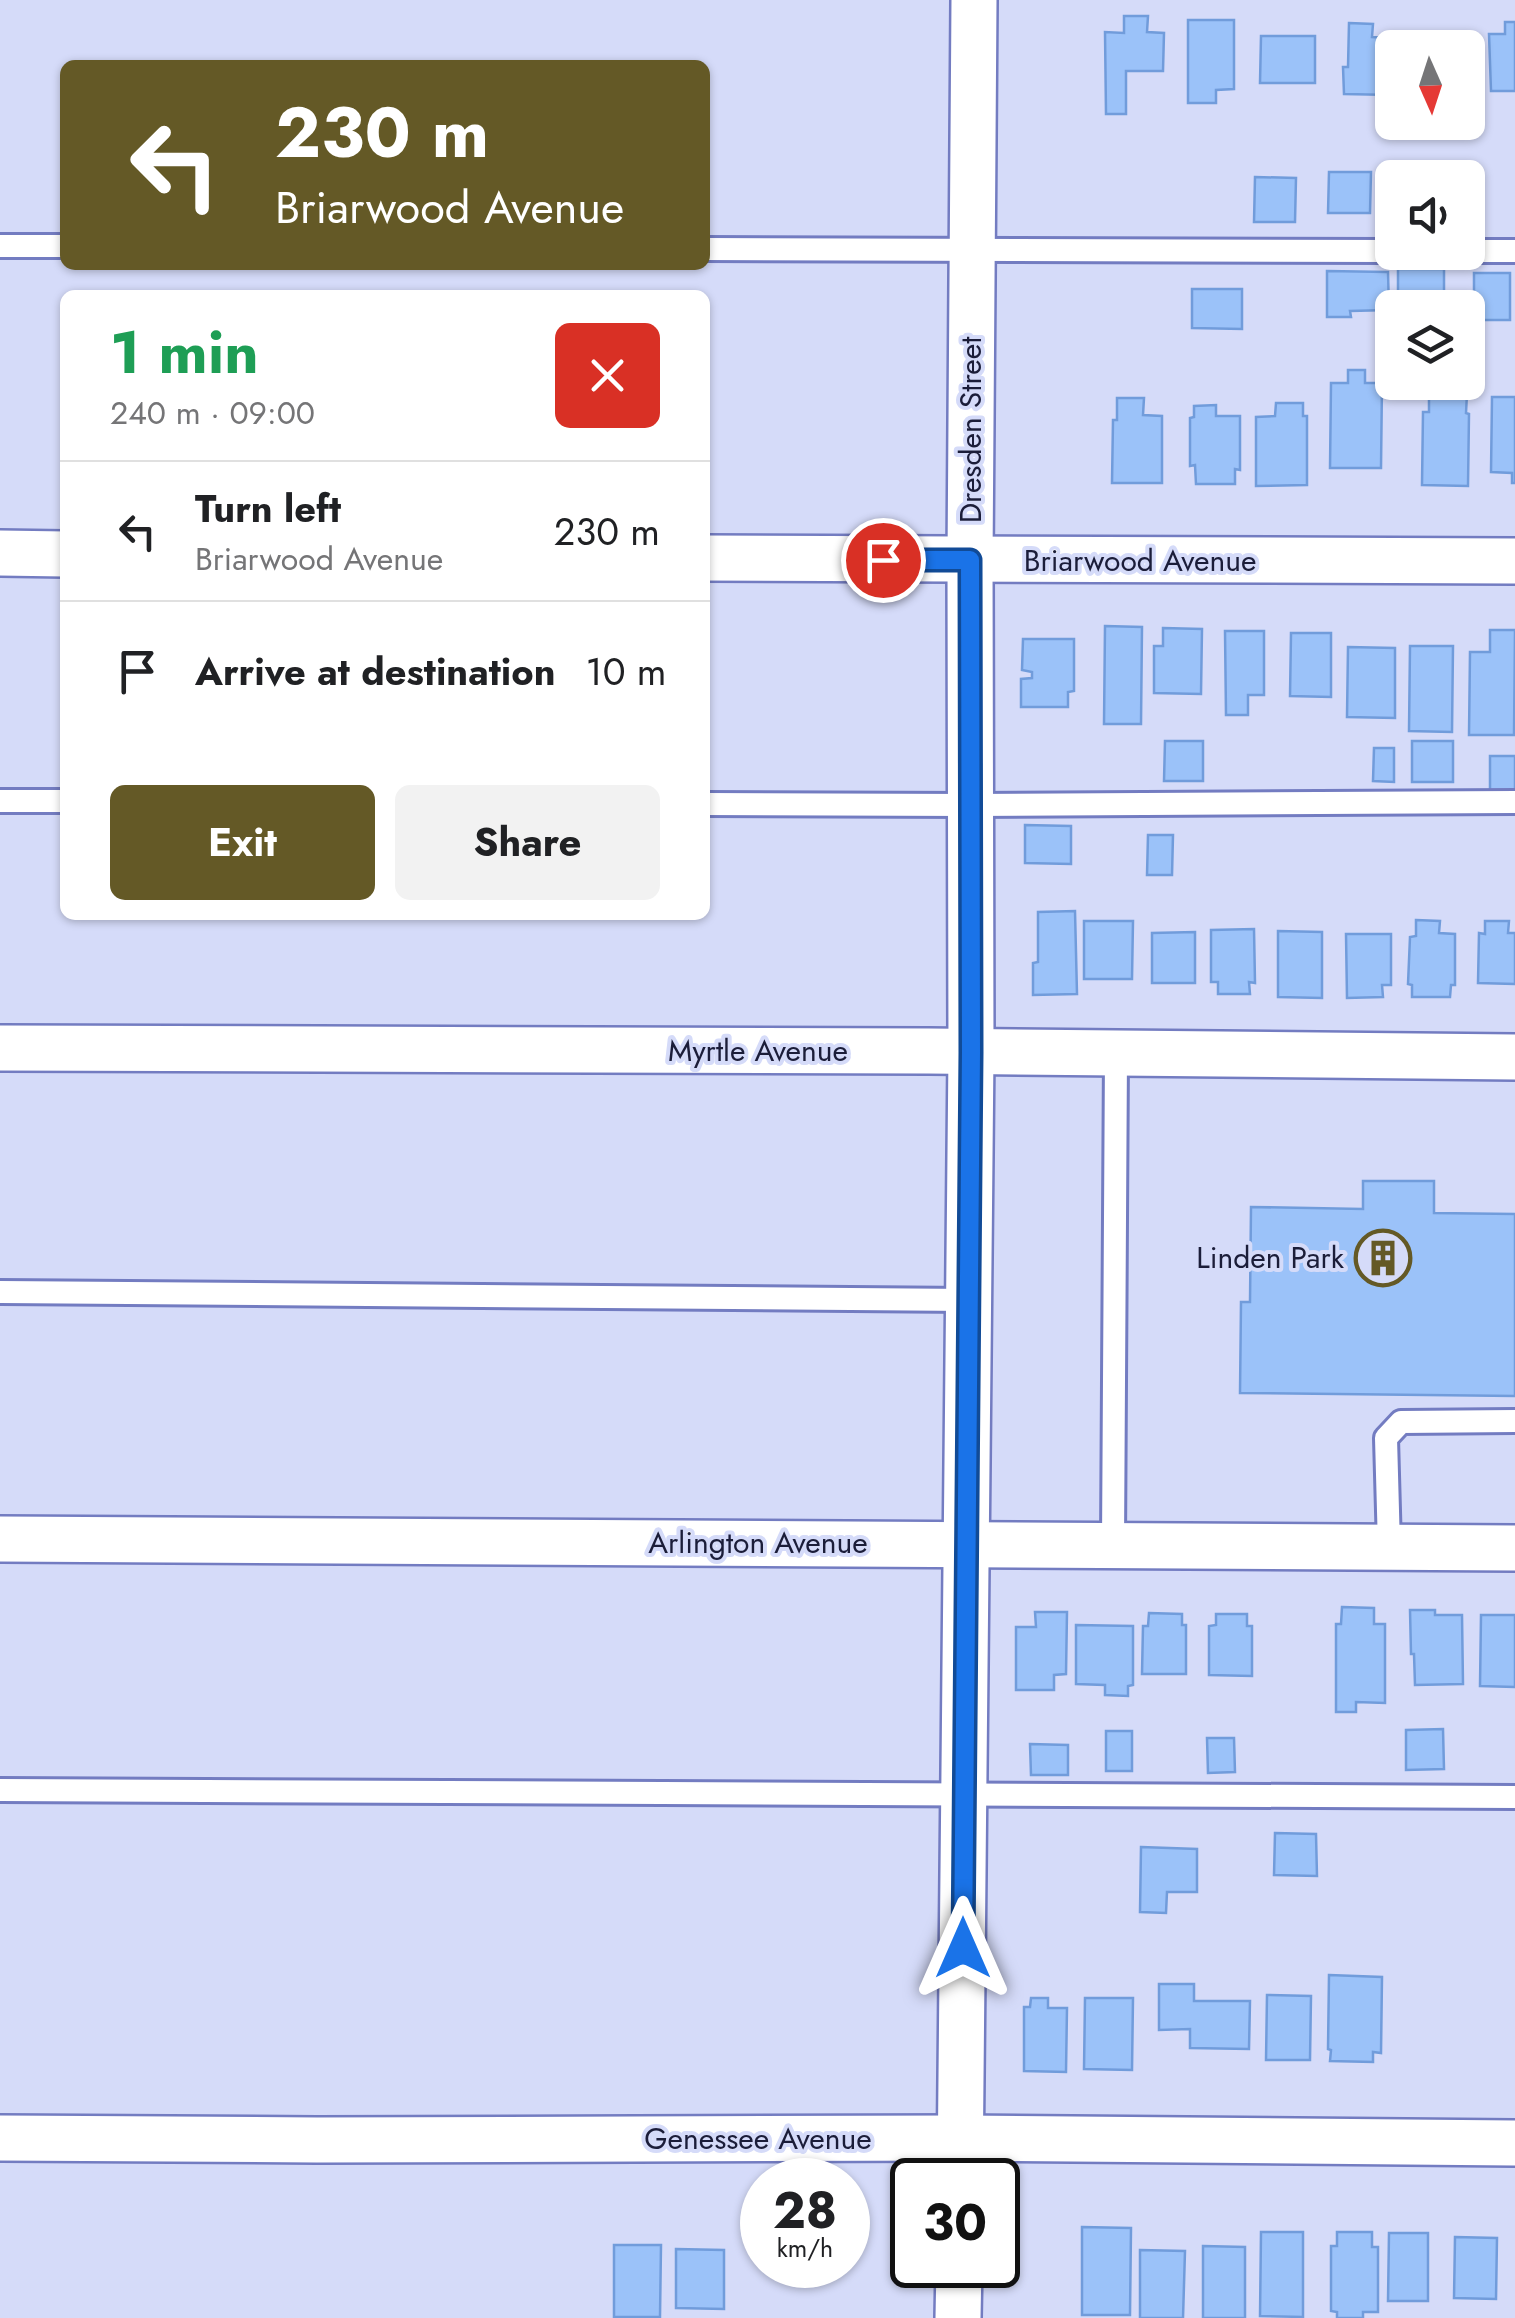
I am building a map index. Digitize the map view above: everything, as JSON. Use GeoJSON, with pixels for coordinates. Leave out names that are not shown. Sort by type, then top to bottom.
{"type":"FeatureCollection","features":[{"type":"Feature","properties":{"kind":"street","name":"Dresden Street"},"geometry":{"type":"LineString","coordinates":[[961,2158],[971,1052],[974,0]]}},
{"type":"Feature","properties":{"kind":"street"},"geometry":{"type":"LineString","coordinates":[[0,553],[60,554]]}},
{"type":"Feature","properties":{"kind":"street","name":"Briarwood Avenue"},"geometry":{"type":"LineString","coordinates":[[710,558],[1515,561]]}},
{"type":"Feature","properties":{"kind":"street","name":"Myrtle Avenue"},"geometry":{"type":"LineString","coordinates":[[0,1048],[1515,1057]]}},
{"type":"Feature","properties":{"kind":"street","name":"Arlington Avenue"},"geometry":{"type":"LineString","coordinates":[[0,1539],[1515,1548]]}},
{"type":"Feature","properties":{"kind":"street","name":"Genessee Avenue"},"geometry":{"type":"LineString","coordinates":[[0,2138],[317,2140],[927,2158]]}},
{"type":"Feature","properties":{"kind":"street","name":"Genessee Avenue"},"geometry":{"type":"LineString","coordinates":[[996,2158],[1515,2143]]}},
{"type":"Feature","properties":{"kind":"street"},"geometry":{"type":"LineString","coordinates":[[958,2318],[959,2288]]}},
{"type":"Feature","properties":{"kind":"lane"},"geometry":{"type":"LineString","coordinates":[[0,246],[60,246]]}},
{"type":"Feature","properties":{"kind":"lane"},"geometry":{"type":"LineString","coordinates":[[710,248],[1375,251]]}},
{"type":"Feature","properties":{"kind":"lane"},"geometry":{"type":"LineString","coordinates":[[1485,251],[1515,252]]}},
{"type":"Feature","properties":{"kind":"lane"},"geometry":{"type":"LineString","coordinates":[[0,801],[60,801]]}},
{"type":"Feature","properties":{"kind":"lane"},"geometry":{"type":"LineString","coordinates":[[710,804],[1515,802]]}},
{"type":"Feature","properties":{"kind":"lane"},"geometry":{"type":"LineString","coordinates":[[1113,1546],[1116,1054]]}},
{"type":"Feature","properties":{"kind":"lane"},"geometry":{"type":"LineString","coordinates":[[0,1292],[968,1300]]}},
{"type":"Feature","properties":{"kind":"lane"},"geometry":{"type":"LineString","coordinates":[[1389,1547],[1386,1438],[1401,1422],[1515,1421]]}},
{"type":"Feature","properties":{"kind":"lane"},"geometry":{"type":"LineString","coordinates":[[0,1790],[1515,1798]]}},
{"type":"Feature","properties":{"kind":"building"},"geometry":{"type":"Polygon","coordinates":[[[1124,16],[1148,16],[1147,32],[1164,33],[1163,71],[1126,71],[1126,114],[1106,114],[1105,32],[1124,33],[1124,16]]]}},
{"type":"Feature","properties":{"kind":"building"},"geometry":{"type":"Polygon","coordinates":[[[1188,20],[1234,20],[1234,89],[1216,90],[1216,103],[1188,103],[1188,20]]]}},
{"type":"Feature","properties":{"kind":"building"},"geometry":{"type":"Polygon","coordinates":[[[1505,22],[1515,22],[1515,91],[1491,91],[1489,34],[1505,34],[1505,22]]]}},
{"type":"Feature","properties":{"kind":"building"},"geometry":{"type":"Polygon","coordinates":[[[1349,23],[1373,24],[1375,95],[1344,94],[1343,67],[1348,67],[1349,23]]]}},
{"type":"Feature","properties":{"kind":"building"},"geometry":{"type":"Polygon","coordinates":[[[1261,36],[1315,36],[1315,83],[1260,83],[1261,36]]]}},
{"type":"Feature","properties":{"kind":"building"},"geometry":{"type":"Polygon","coordinates":[[[1329,172],[1371,172],[1370,213],[1328,213],[1329,172]]]}},
{"type":"Feature","properties":{"kind":"building"},"geometry":{"type":"Polygon","coordinates":[[[1255,177],[1296,178],[1295,222],[1254,222],[1255,177]]]}},
{"type":"Feature","properties":{"kind":"building"},"geometry":{"type":"Polygon","coordinates":[[[1398,270],[1444,270],[1444,290],[1398,290],[1398,270]]]}},
{"type":"Feature","properties":{"kind":"building"},"geometry":{"type":"Polygon","coordinates":[[[1327,271],[1388,272],[1388,290],[1375,290],[1375,310],[1350,311],[1351,317],[1327,317],[1327,271]]]}},
{"type":"Feature","properties":{"kind":"building"},"geometry":{"type":"Polygon","coordinates":[[[1474,273],[1510,273],[1510,320],[1485,320],[1485,290],[1474,290],[1474,273]]]}},
{"type":"Feature","properties":{"kind":"building"},"geometry":{"type":"Polygon","coordinates":[[[1192,289],[1242,289],[1242,329],[1192,328],[1192,289]]]}},
{"type":"Feature","properties":{"kind":"building"},"geometry":{"type":"Polygon","coordinates":[[[1348,370],[1365,370],[1365,383],[1375,383],[1375,400],[1382,400],[1381,468],[1330,468],[1331,383],[1348,383],[1348,370]]]}},
{"type":"Feature","properties":{"kind":"building"},"geometry":{"type":"Polygon","coordinates":[[[1492,397],[1515,397],[1515,483],[1512,473],[1491,472],[1492,397]]]}},
{"type":"Feature","properties":{"kind":"building"},"geometry":{"type":"Polygon","coordinates":[[[1117,398],[1144,398],[1143,415],[1162,416],[1162,483],[1112,483],[1117,398]]]}},
{"type":"Feature","properties":{"kind":"building"},"geometry":{"type":"Polygon","coordinates":[[[1429,400],[1467,400],[1468,486],[1422,485],[1423,412],[1429,412],[1429,400]]]}},
{"type":"Feature","properties":{"kind":"building"},"geometry":{"type":"Polygon","coordinates":[[[1276,403],[1303,403],[1303,416],[1307,416],[1307,485],[1256,486],[1256,417],[1275,416],[1276,403]]]}},
{"type":"Feature","properties":{"kind":"building"},"geometry":{"type":"Polygon","coordinates":[[[1216,405],[1216,416],[1240,416],[1240,470],[1235,469],[1235,484],[1196,484],[1195,465],[1190,466],[1190,418],[1194,417],[1194,406],[1216,405]]]}},
{"type":"Feature","properties":{"kind":"building"},"geometry":{"type":"Polygon","coordinates":[[[1105,626],[1142,627],[1141,724],[1104,724],[1105,626]]]}},
{"type":"Feature","properties":{"kind":"building"},"geometry":{"type":"Polygon","coordinates":[[[1163,628],[1202,629],[1201,694],[1154,693],[1154,646],[1163,646],[1163,628]]]}},
{"type":"Feature","properties":{"kind":"building"},"geometry":{"type":"Polygon","coordinates":[[[1490,630],[1515,630],[1514,735],[1469,735],[1470,652],[1490,652],[1490,630]]]}},
{"type":"Feature","properties":{"kind":"building"},"geometry":{"type":"Polygon","coordinates":[[[1225,631],[1264,631],[1264,695],[1248,695],[1248,715],[1226,715],[1225,631]]]}},
{"type":"Feature","properties":{"kind":"building"},"geometry":{"type":"Polygon","coordinates":[[[1291,633],[1331,633],[1331,697],[1290,696],[1291,633]]]}},
{"type":"Feature","properties":{"kind":"building"},"geometry":{"type":"Polygon","coordinates":[[[1023,639],[1074,639],[1074,691],[1068,692],[1068,707],[1021,707],[1021,679],[1032,678],[1032,672],[1022,670],[1023,639]]]}},
{"type":"Feature","properties":{"kind":"building"},"geometry":{"type":"Polygon","coordinates":[[[1410,646],[1453,646],[1452,732],[1409,731],[1410,646]]]}},
{"type":"Feature","properties":{"kind":"building"},"geometry":{"type":"Polygon","coordinates":[[[1348,647],[1395,648],[1395,718],[1347,717],[1348,647]]]}},
{"type":"Feature","properties":{"kind":"building"},"geometry":{"type":"Polygon","coordinates":[[[1165,741],[1203,741],[1203,781],[1164,781],[1165,741]]]}},
{"type":"Feature","properties":{"kind":"building"},"geometry":{"type":"Polygon","coordinates":[[[1412,741],[1453,741],[1453,782],[1412,782],[1412,741]]]}},
{"type":"Feature","properties":{"kind":"building"},"geometry":{"type":"Polygon","coordinates":[[[1374,748],[1394,748],[1394,782],[1373,781],[1374,748]]]}},
{"type":"Feature","properties":{"kind":"building"},"geometry":{"type":"Polygon","coordinates":[[[1490,756],[1515,756],[1515,793],[1490,794],[1490,756]]]}},
{"type":"Feature","properties":{"kind":"building"},"geometry":{"type":"Polygon","coordinates":[[[1025,825],[1071,826],[1071,864],[1025,863],[1025,825]]]}},
{"type":"Feature","properties":{"kind":"building"},"geometry":{"type":"Polygon","coordinates":[[[1148,835],[1173,835],[1172,875],[1147,875],[1148,835]]]}},
{"type":"Feature","properties":{"kind":"building"},"geometry":{"type":"Polygon","coordinates":[[[1075,911],[1077,994],[1033,995],[1033,963],[1038,962],[1038,912],[1075,911]]]}},
{"type":"Feature","properties":{"kind":"building"},"geometry":{"type":"Polygon","coordinates":[[[1416,920],[1440,921],[1439,933],[1455,934],[1455,985],[1451,985],[1450,997],[1412,997],[1412,985],[1408,984],[1410,937],[1416,936],[1416,920]]]}},
{"type":"Feature","properties":{"kind":"building"},"geometry":{"type":"Polygon","coordinates":[[[1084,921],[1133,921],[1132,979],[1084,979],[1084,921]]]}},
{"type":"Feature","properties":{"kind":"building"},"geometry":{"type":"Polygon","coordinates":[[[1485,921],[1509,921],[1508,933],[1515,933],[1515,984],[1478,983],[1479,933],[1485,934],[1485,921]]]}},
{"type":"Feature","properties":{"kind":"building"},"geometry":{"type":"Polygon","coordinates":[[[1254,929],[1255,983],[1249,982],[1250,994],[1218,994],[1218,982],[1211,982],[1211,930],[1254,929]]]}},
{"type":"Feature","properties":{"kind":"building"},"geometry":{"type":"Polygon","coordinates":[[[1278,931],[1322,932],[1322,998],[1278,997],[1278,931]]]}},
{"type":"Feature","properties":{"kind":"building"},"geometry":{"type":"Polygon","coordinates":[[[1195,932],[1195,983],[1152,983],[1152,933],[1195,932]]]}},
{"type":"Feature","properties":{"kind":"building"},"geometry":{"type":"Polygon","coordinates":[[[1346,934],[1391,934],[1391,985],[1382,985],[1383,997],[1347,998],[1346,934]]]}},
{"type":"Feature","properties":{"kind":"building","name":"Linden Park"},"geometry":{"type":"Polygon","coordinates":[[[1363,1181],[1434,1181],[1434,1213],[1515,1214],[1515,1396],[1240,1393],[1241,1302],[1250,1302],[1251,1207],[1363,1209],[1363,1181]]]}},
{"type":"Feature","properties":{"kind":"building"},"geometry":{"type":"Polygon","coordinates":[[[1342,1607],[1374,1608],[1374,1624],[1385,1624],[1385,1703],[1356,1702],[1356,1712],[1336,1712],[1336,1624],[1341,1624],[1342,1607]]]}},
{"type":"Feature","properties":{"kind":"building"},"geometry":{"type":"Polygon","coordinates":[[[1410,1610],[1462,1615],[1463,1684],[1415,1685],[1410,1610]]]}},
{"type":"Feature","properties":{"kind":"building"},"geometry":{"type":"Polygon","coordinates":[[[1035,1612],[1067,1612],[1066,1674],[1054,1675],[1054,1690],[1016,1690],[1016,1627],[1036,1627],[1035,1612]]]}},
{"type":"Feature","properties":{"kind":"building"},"geometry":{"type":"Polygon","coordinates":[[[1149,1613],[1182,1614],[1182,1625],[1186,1625],[1186,1674],[1142,1674],[1143,1626],[1148,1626],[1149,1613]]]}},
{"type":"Feature","properties":{"kind":"building"},"geometry":{"type":"Polygon","coordinates":[[[1216,1614],[1247,1614],[1247,1626],[1252,1626],[1252,1676],[1209,1675],[1209,1626],[1216,1625],[1216,1614]]]}},
{"type":"Feature","properties":{"kind":"building"},"geometry":{"type":"Polygon","coordinates":[[[1481,1615],[1515,1615],[1515,1687],[1480,1686],[1481,1615]]]}},
{"type":"Feature","properties":{"kind":"building"},"geometry":{"type":"Polygon","coordinates":[[[1076,1625],[1133,1626],[1133,1685],[1128,1686],[1128,1696],[1105,1695],[1105,1685],[1076,1684],[1076,1625]]]}},
{"type":"Feature","properties":{"kind":"building"},"geometry":{"type":"Polygon","coordinates":[[[1443,1729],[1444,1769],[1406,1770],[1406,1730],[1443,1729]]]}},
{"type":"Feature","properties":{"kind":"building"},"geometry":{"type":"Polygon","coordinates":[[[1106,1731],[1132,1731],[1132,1771],[1106,1771],[1106,1731]]]}},
{"type":"Feature","properties":{"kind":"building"},"geometry":{"type":"Polygon","coordinates":[[[1207,1738],[1234,1738],[1235,1772],[1208,1773],[1207,1738]]]}},
{"type":"Feature","properties":{"kind":"building"},"geometry":{"type":"Polygon","coordinates":[[[1030,1744],[1068,1745],[1068,1775],[1031,1775],[1030,1744]]]}},
{"type":"Feature","properties":{"kind":"building"},"geometry":{"type":"Polygon","coordinates":[[[1275,1833],[1316,1834],[1317,1876],[1274,1875],[1275,1833]]]}},
{"type":"Feature","properties":{"kind":"building"},"geometry":{"type":"Polygon","coordinates":[[[1141,1847],[1197,1849],[1197,1892],[1167,1892],[1166,1913],[1140,1912],[1141,1847]]]}},
{"type":"Feature","properties":{"kind":"building"},"geometry":{"type":"Polygon","coordinates":[[[1329,1975],[1382,1977],[1381,2053],[1373,2052],[1373,2062],[1330,2061],[1329,1975]]]}},
{"type":"Feature","properties":{"kind":"building"},"geometry":{"type":"Polygon","coordinates":[[[1159,1984],[1194,1984],[1194,2001],[1250,2001],[1249,2049],[1190,2048],[1190,2029],[1159,2030],[1159,1984]]]}},
{"type":"Feature","properties":{"kind":"building"},"geometry":{"type":"Polygon","coordinates":[[[1267,1995],[1311,1996],[1310,2060],[1266,2060],[1267,1995]]]}},
{"type":"Feature","properties":{"kind":"building"},"geometry":{"type":"Polygon","coordinates":[[[1031,1998],[1048,1998],[1048,2008],[1067,2008],[1066,2072],[1024,2071],[1024,2007],[1030,2007],[1031,1998]]]}},
{"type":"Feature","properties":{"kind":"building"},"geometry":{"type":"Polygon","coordinates":[[[1085,1998],[1133,1998],[1132,2070],[1084,2069],[1085,1998]]]}},
{"type":"Feature","properties":{"kind":"building"},"geometry":{"type":"Polygon","coordinates":[[[1082,2227],[1131,2228],[1130,2315],[1082,2315],[1082,2227]]]}},
{"type":"Feature","properties":{"kind":"building"},"geometry":{"type":"Polygon","coordinates":[[[1261,2232],[1303,2232],[1303,2317],[1260,2316],[1261,2232]]]}},
{"type":"Feature","properties":{"kind":"building"},"geometry":{"type":"Polygon","coordinates":[[[1337,2232],[1372,2232],[1372,2247],[1378,2247],[1378,2312],[1363,2312],[1363,2318],[1337,2318],[1337,2312],[1331,2311],[1331,2246],[1337,2246],[1337,2232]]]}},
{"type":"Feature","properties":{"kind":"building"},"geometry":{"type":"Polygon","coordinates":[[[1389,2233],[1428,2233],[1428,2301],[1388,2301],[1389,2233]]]}},
{"type":"Feature","properties":{"kind":"building"},"geometry":{"type":"Polygon","coordinates":[[[1455,2237],[1497,2238],[1496,2299],[1454,2298],[1455,2237]]]}},
{"type":"Feature","properties":{"kind":"building"},"geometry":{"type":"Polygon","coordinates":[[[614,2245],[661,2245],[660,2317],[614,2317],[614,2245]]]}},
{"type":"Feature","properties":{"kind":"building"},"geometry":{"type":"Polygon","coordinates":[[[1203,2246],[1245,2247],[1245,2318],[1203,2318],[1203,2246]]]}},
{"type":"Feature","properties":{"kind":"building"},"geometry":{"type":"Polygon","coordinates":[[[676,2249],[724,2250],[724,2309],[676,2308],[676,2249]]]}},
{"type":"Feature","properties":{"kind":"building"},"geometry":{"type":"Polygon","coordinates":[[[1140,2250],[1185,2251],[1183,2318],[1140,2318],[1140,2250]]]}},
{"type":"Feature","properties":{"kind":"place","name":"Linden Park"},"geometry":{"type":"Point","coordinates":[1383,1258]}},
{"type":"Feature","properties":{"kind":"route"},"geometry":{"type":"LineString","coordinates":[[883,560],[970,560],[971,1052],[963,1948]]}}]}
